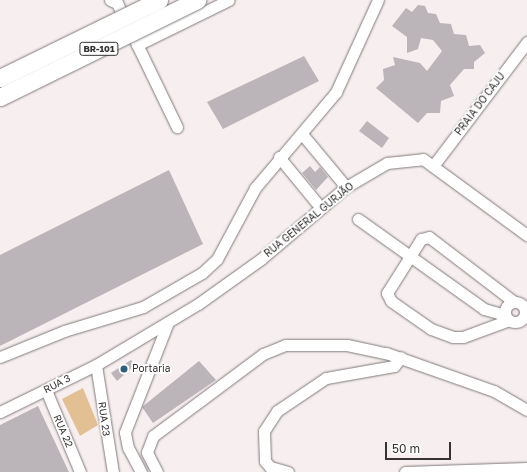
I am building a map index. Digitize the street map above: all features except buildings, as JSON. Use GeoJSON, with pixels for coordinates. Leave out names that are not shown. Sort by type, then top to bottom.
{"type":"FeatureCollection","features":[{"type":"Feature","properties":{"kind":"highway","name":"BR-101"},"geometry":{"type":"LineString","coordinates":[[0,78],[159,0]]}},
{"type":"Feature","properties":{"kind":"highway","name":"BR-101"},"geometry":{"type":"LineString","coordinates":[[0,97],[197,0]]}},
{"type":"Feature","properties":{"kind":"street"},"geometry":{"type":"LineString","coordinates":[[110,0],[117,4],[176,127]]}},
{"type":"Feature","properties":{"kind":"street"},"geometry":{"type":"LineString","coordinates":[[137,45],[229,0]]}},
{"type":"Feature","properties":{"kind":"street"},"geometry":{"type":"LineString","coordinates":[[0,357],[64,331],[143,307],[202,273],[216,259],[255,188],[279,157],[302,134],[336,92],[378,0]]}},
{"type":"Feature","properties":{"kind":"street","name":"PRAIA DO CAJU"},"geometry":{"type":"LineString","coordinates":[[433,166],[527,42]]}},
{"type":"Feature","properties":{"kind":"street"},"geometry":{"type":"LineString","coordinates":[[302,134],[346,187]]}},
{"type":"Feature","properties":{"kind":"street"},"geometry":{"type":"LineString","coordinates":[[279,157],[321,208]]}},
{"type":"Feature","properties":{"kind":"street","name":"RUA GENERAL GURJÃO"},"geometry":{"type":"LineString","coordinates":[[114,355],[232,282],[346,187],[399,160],[423,159],[527,234]]}},
{"type":"Feature","properties":{"kind":"street"},"geometry":{"type":"LineString","coordinates":[[358,219],[409,258],[484,309],[519,321],[526,313],[520,304],[514,302],[434,238],[421,239],[409,258],[389,288],[388,297],[431,329],[463,337],[507,318]]}},
{"type":"Feature","properties":{"kind":"street"},"geometry":{"type":"LineString","coordinates":[[507,318],[506,308],[514,302]]}},
{"type":"Feature","properties":{"kind":"street"},"geometry":{"type":"LineString","coordinates":[[141,472],[128,448],[125,432],[168,322]]}},
{"type":"Feature","properties":{"kind":"street"},"geometry":{"type":"LineString","coordinates":[[157,472],[147,452],[153,436],[272,348],[299,344],[347,345],[401,357],[494,391],[527,410]]}},
{"type":"Feature","properties":{"kind":"street","name":"RUA 3"},"geometry":{"type":"LineString","coordinates":[[0,412],[114,355]]}},
{"type":"Feature","properties":{"kind":"street"},"geometry":{"type":"LineString","coordinates":[[288,472],[273,468],[266,463],[264,431],[277,411],[326,378],[394,366],[401,357]]}},
{"type":"Feature","properties":{"kind":"street","name":"RUA 23"},"geometry":{"type":"LineString","coordinates":[[96,365],[110,471]]}},
{"type":"Feature","properties":{"kind":"street","name":"RUA 22"},"geometry":{"type":"LineString","coordinates":[[46,390],[80,472]]}},
{"type":"Feature","properties":{"kind":"street"},"geometry":{"type":"LineString","coordinates":[[405,472],[527,468]]}},
{"type":"Feature","properties":{"kind":"shaded area"},"geometry":{"type":"Polygon","coordinates":[[[83,388],[98,425],[80,436],[62,399],[83,388]]]}},
{"type":"Feature","properties":{"kind":"place","name":"Portaria"},"geometry":{"type":"Point","coordinates":[124,369]}}]}
